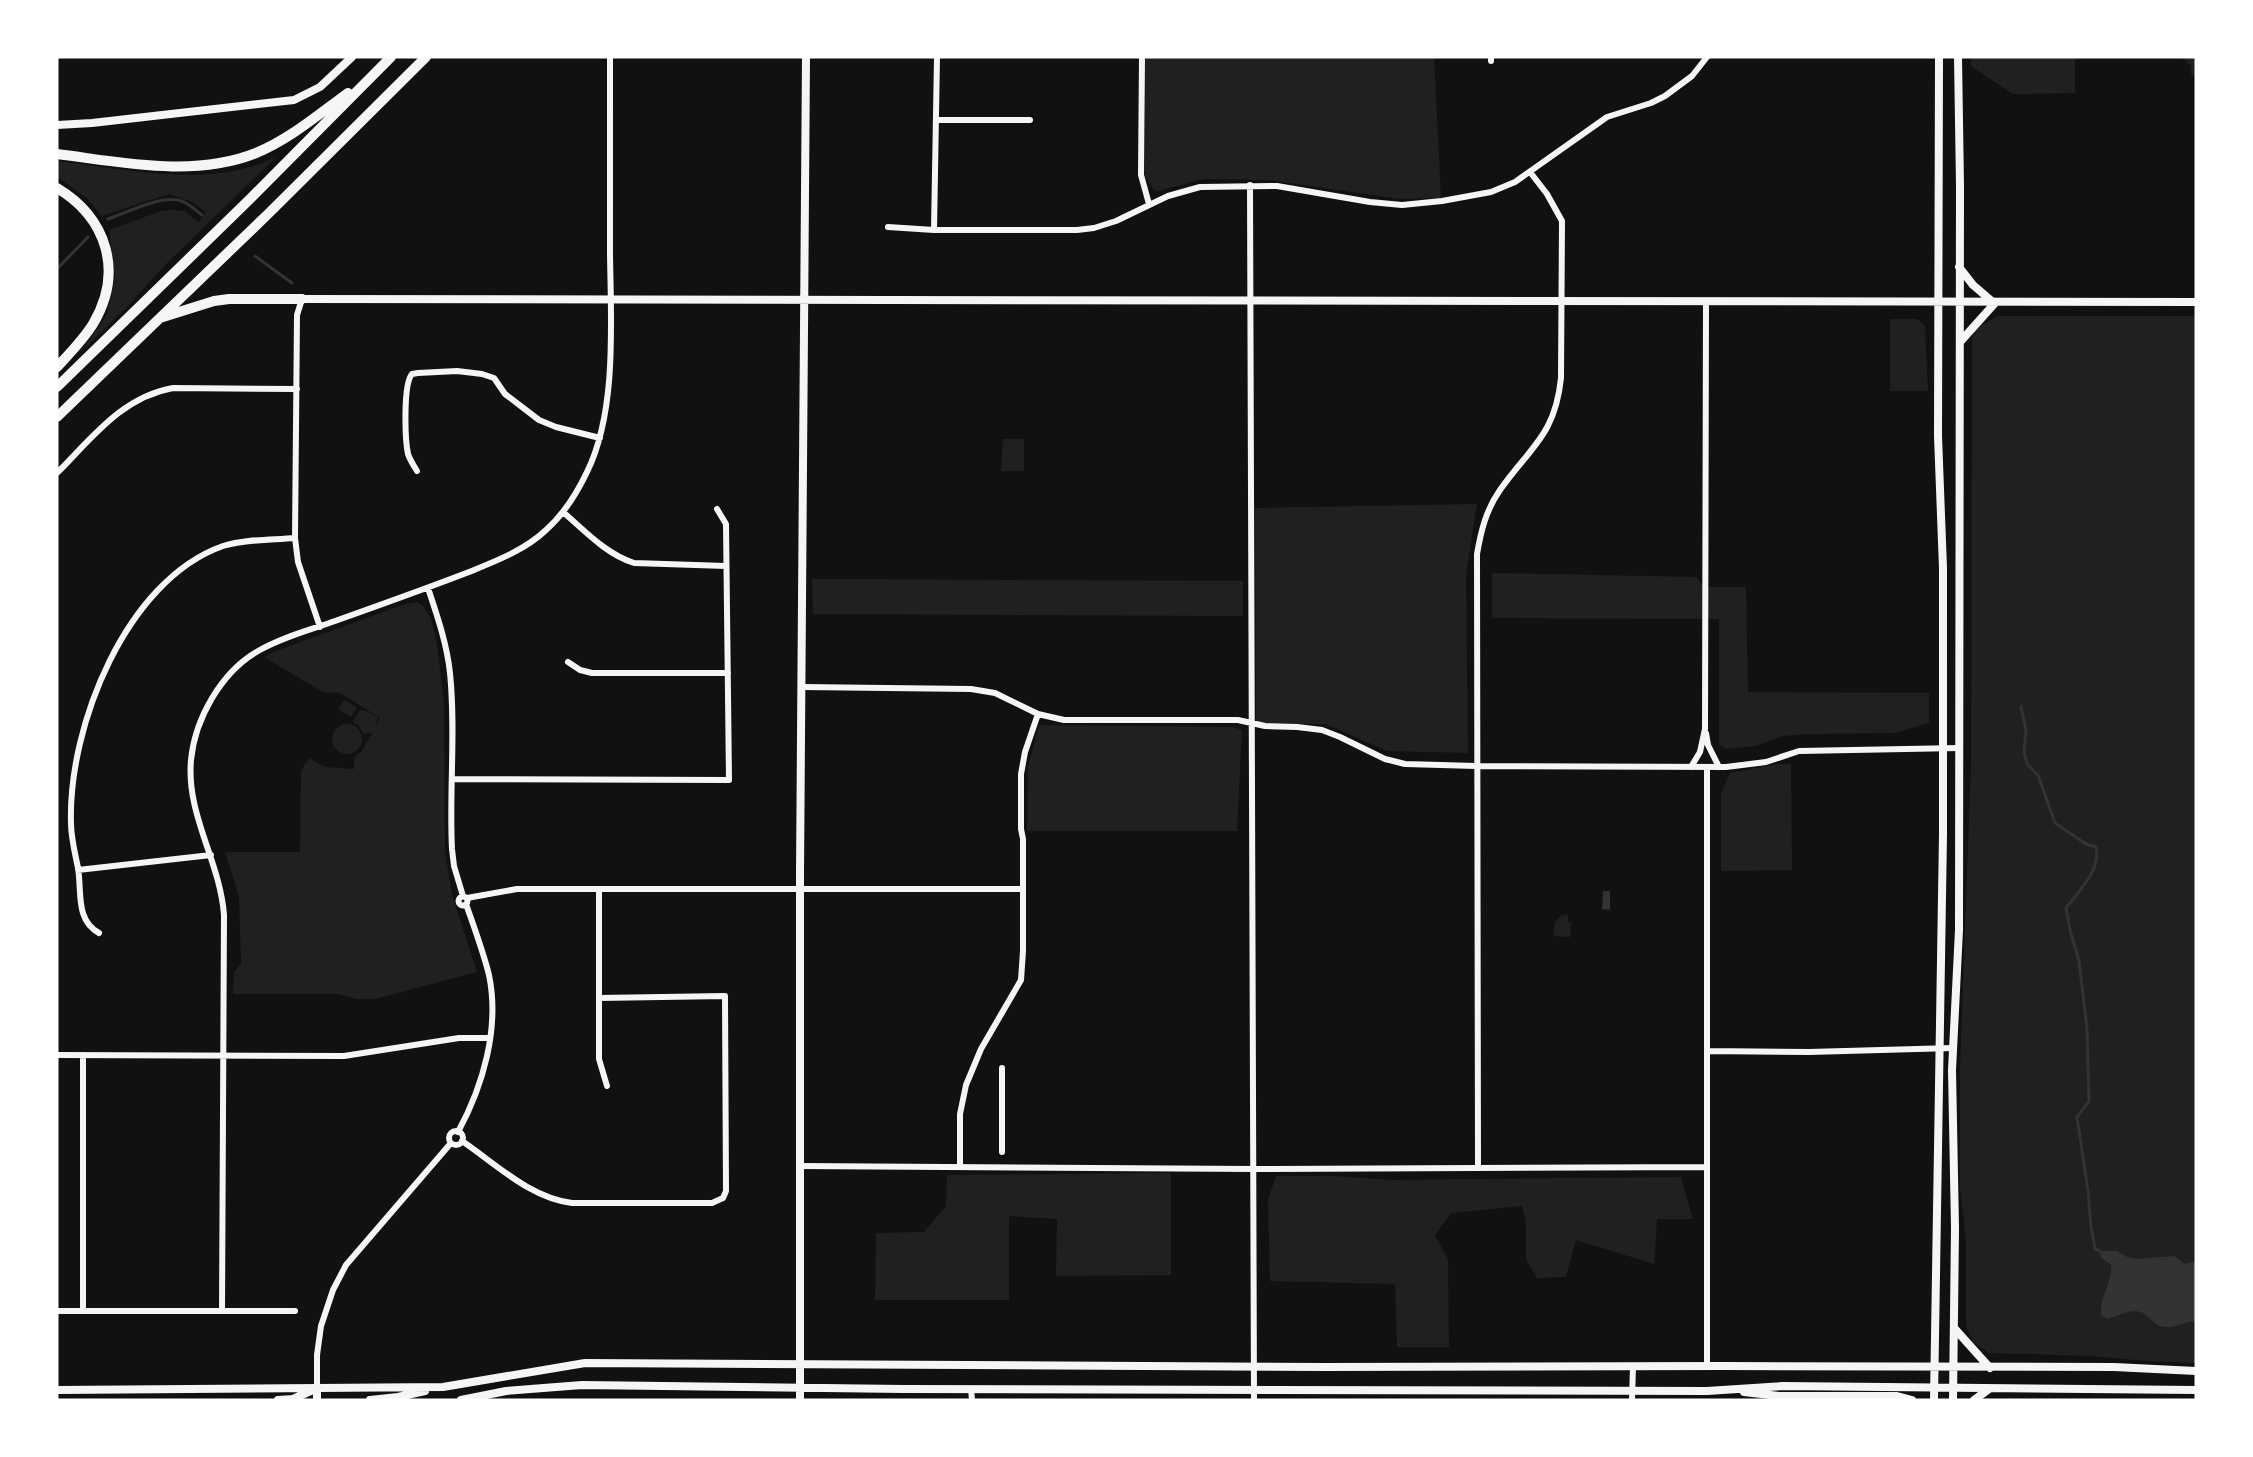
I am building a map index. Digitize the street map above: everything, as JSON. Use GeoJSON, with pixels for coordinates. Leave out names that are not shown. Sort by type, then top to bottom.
{"type":"FeatureCollection","features":[{"type":"Feature","properties":{"kind":"highway"},"geometry":{"type":"LineString","coordinates":[[57,387],[251,198],[391,57]]}},
{"type":"Feature","properties":{"kind":"highway"},"geometry":{"type":"LineString","coordinates":[[57,417],[267,215],[426,57]]}},
{"type":"Feature","properties":{"kind":"highway"},"geometry":{"type":"LineString","coordinates":[[57,154],[166,166],[207,165],[244,157],[276,143],[300,128],[377,71]]}},
{"type":"Feature","properties":{"kind":"highway"},"geometry":{"type":"LineString","coordinates":[[57,188],[83,206],[94,220],[107,255],[108,273],[107,290],[93,323],[84,338],[57,366]]}},
{"type":"Feature","properties":{"kind":"highway"},"geometry":{"type":"LineString","coordinates":[[160,318],[214,301],[302,299]]}},
{"type":"Feature","properties":{"kind":"main road"},"geometry":{"type":"LineString","coordinates":[[800,1400],[800,888],[806,57]]}},
{"type":"Feature","properties":{"kind":"main road"},"geometry":{"type":"LineString","coordinates":[[1934,1400],[1943,748],[1943,568],[1938,436],[1939,57]]}},
{"type":"Feature","properties":{"kind":"main road"},"geometry":{"type":"LineString","coordinates":[[1953,1400],[1955,1329],[1953,1048],[1959,930],[1958,57]]}},
{"type":"Feature","properties":{"kind":"main road"},"geometry":{"type":"LineString","coordinates":[[1959,267],[1973,285],[1995,303]]}},
{"type":"Feature","properties":{"kind":"main road"},"geometry":{"type":"LineString","coordinates":[[302,299],[2196,302]]}},
{"type":"Feature","properties":{"kind":"main road"},"geometry":{"type":"LineString","coordinates":[[1959,343],[1995,303]]}},
{"type":"Feature","properties":{"kind":"main road"},"geometry":{"type":"LineString","coordinates":[[1955,1329],[1990,1368]]}},
{"type":"Feature","properties":{"kind":"main road"},"geometry":{"type":"LineString","coordinates":[[370,1400],[585,1363],[2115,1367],[2196,1371]]}},
{"type":"Feature","properties":{"kind":"main road"},"geometry":{"type":"LineString","coordinates":[[461,1400],[506,1391],[582,1385],[1632,1395],[1783,1386],[2196,1390]]}},
{"type":"Feature","properties":{"kind":"main road"},"geometry":{"type":"LineString","coordinates":[[57,1390],[443,1387]]}},
{"type":"Feature","properties":{"kind":"main road"},"geometry":{"type":"LineString","coordinates":[[278,1400],[292,1399],[317,1388]]}},
{"type":"Feature","properties":{"kind":"main road"},"geometry":{"type":"LineString","coordinates":[[1974,1400],[1989,1389]]}},
{"type":"Feature","properties":{"kind":"main road"},"geometry":{"type":"LineString","coordinates":[[1729,1390],[1779,1396],[1897,1396],[1912,1400]]}},
{"type":"Feature","properties":{"kind":"street"},"geometry":{"type":"LineString","coordinates":[[57,124],[138,118],[294,100],[320,87],[352,57]]}},
{"type":"Feature","properties":{"kind":"street"},"geometry":{"type":"LineString","coordinates":[[222,1311],[224,915],[220,883],[195,809],[191,764],[196,738],[209,704],[233,672],[258,651],[428,588],[504,557],[545,531],[563,512],[585,475],[605,422],[610,299],[610,57]]}},
{"type":"Feature","properties":{"kind":"street"},"geometry":{"type":"LineString","coordinates":[[934,230],[937,57]]}},
{"type":"Feature","properties":{"kind":"street"},"geometry":{"type":"LineString","coordinates":[[1142,57],[1141,175],[1149,204]]}},
{"type":"Feature","properties":{"kind":"street"},"geometry":{"type":"LineString","coordinates":[[888,227],[934,230],[1094,228],[1116,221],[1149,204],[1200,187],[1278,186],[1380,203],[1413,205],[1491,192],[1508,186],[1530,172],[1606,117],[1651,103],[1665,96],[1692,76],[1707,57]]}},
{"type":"Feature","properties":{"kind":"street"},"geometry":{"type":"LineString","coordinates":[[936,120],[1030,120]]}},
{"type":"Feature","properties":{"kind":"street"},"geometry":{"type":"LineString","coordinates":[[1478,1168],[1477,554],[1481,529],[1501,489],[1535,448],[1554,413],[1561,378],[1562,221],[1547,194],[1530,172]]}},
{"type":"Feature","properties":{"kind":"street"},"geometry":{"type":"LineString","coordinates":[[1250,185],[1254,1400]]}},
{"type":"Feature","properties":{"kind":"street"},"geometry":{"type":"LineString","coordinates":[[302,299],[298,309],[296,538],[298,562],[320,627]]}},
{"type":"Feature","properties":{"kind":"street"},"geometry":{"type":"LineString","coordinates":[[1706,302],[1705,729],[1708,745],[1719,767]]}},
{"type":"Feature","properties":{"kind":"street"},"geometry":{"type":"LineString","coordinates":[[417,471],[409,456],[406,441],[406,384],[412,374],[457,371],[494,378],[505,394],[539,420],[556,427],[600,438]]}},
{"type":"Feature","properties":{"kind":"street"},"geometry":{"type":"LineString","coordinates":[[57,472],[120,410],[139,397],[156,391],[173,388],[297,389]]}},
{"type":"Feature","properties":{"kind":"street"},"geometry":{"type":"LineString","coordinates":[[452,779],[729,780],[726,524],[717,509]]}},
{"type":"Feature","properties":{"kind":"street"},"geometry":{"type":"LineString","coordinates":[[563,512],[610,552],[628,561],[726,566]]}},
{"type":"Feature","properties":{"kind":"street"},"geometry":{"type":"LineString","coordinates":[[99,933],[90,928],[81,906],[71,822],[72,790],[85,724],[108,661],[143,607],[172,578],[201,557],[239,542],[296,538]]}},
{"type":"Feature","properties":{"kind":"street"},"geometry":{"type":"LineString","coordinates":[[428,588],[439,621],[450,670],[454,866],[489,976],[491,1017],[484,1071],[475,1102],[458,1132],[451,1134],[449,1138],[451,1143]]}},
{"type":"Feature","properties":{"kind":"street"},"geometry":{"type":"LineString","coordinates":[[568,662],[580,670],[592,673],[728,674]]}},
{"type":"Feature","properties":{"kind":"street"},"geometry":{"type":"LineString","coordinates":[[802,687],[970,689],[995,693],[1038,714],[1065,720],[1238,720],[1252,724],[1322,730],[1385,759],[1405,764],[1719,767],[1766,762],[1799,751],[1959,748]]}},
{"type":"Feature","properties":{"kind":"street"},"geometry":{"type":"LineString","coordinates":[[960,1167],[960,1114],[966,1085],[981,1049],[1021,980],[1023,889],[1021,774],[1024,752],[1038,714]]}},
{"type":"Feature","properties":{"kind":"street"},"geometry":{"type":"LineString","coordinates":[[1691,767],[1700,752],[1705,729]]}},
{"type":"Feature","properties":{"kind":"street"},"geometry":{"type":"LineString","coordinates":[[1707,767],[1707,1366]]}},
{"type":"Feature","properties":{"kind":"street"},"geometry":{"type":"LineString","coordinates":[[78,870],[210,855]]}},
{"type":"Feature","properties":{"kind":"street"},"geometry":{"type":"LineString","coordinates":[[465,899],[517,889],[1023,889]]}},
{"type":"Feature","properties":{"kind":"street"},"geometry":{"type":"LineString","coordinates":[[599,890],[599,1059],[607,1086]]}},
{"type":"Feature","properties":{"kind":"street"},"geometry":{"type":"LineString","coordinates":[[458,1132],[462,1136],[462,1141],[539,1194],[559,1202],[712,1203],[723,1198],[726,1191],[725,996],[599,998]]}},
{"type":"Feature","properties":{"kind":"street"},"geometry":{"type":"LineString","coordinates":[[57,1055],[344,1056],[459,1038],[489,1038]]}},
{"type":"Feature","properties":{"kind":"street"},"geometry":{"type":"LineString","coordinates":[[1707,1051],[1809,1052],[1953,1048]]}},
{"type":"Feature","properties":{"kind":"street"},"geometry":{"type":"LineString","coordinates":[[83,1055],[83,1311]]}},
{"type":"Feature","properties":{"kind":"street"},"geometry":{"type":"LineString","coordinates":[[1002,1068],[1002,1152]]}},
{"type":"Feature","properties":{"kind":"street"},"geometry":{"type":"LineString","coordinates":[[451,1143],[456,1145],[462,1141]]}},
{"type":"Feature","properties":{"kind":"street"},"geometry":{"type":"LineString","coordinates":[[317,1400],[317,1355],[321,1326],[333,1290],[346,1265],[451,1143]]}},
{"type":"Feature","properties":{"kind":"street"},"geometry":{"type":"LineString","coordinates":[[800,1166],[1254,1169],[1707,1167]]}},
{"type":"Feature","properties":{"kind":"street"},"geometry":{"type":"LineString","coordinates":[[57,1311],[295,1311]]}},
{"type":"Feature","properties":{"kind":"street"},"geometry":{"type":"LineString","coordinates":[[1632,1395],[1633,1366]]}},
{"type":"Feature","properties":{"kind":"street"},"geometry":{"type":"LineString","coordinates":[[971,1389],[972,1400]]}},
{"type":"Feature","properties":{"kind":"shaded area"},"geometry":{"type":"Polygon","coordinates":[[[1145,57],[1434,57],[1441,198],[1399,199],[1270,180],[1204,179],[1158,191],[1154,190],[1145,177],[1145,57]]]}},
{"type":"Feature","properties":{"kind":"shaded area"},"geometry":{"type":"Polygon","coordinates":[[[1971,57],[2075,57],[2075,93],[2012,94],[1971,66],[1971,57]]]}},
{"type":"Feature","properties":{"kind":"shaded area"},"geometry":{"type":"Polygon","coordinates":[[[2181,57],[2196,57],[2196,77],[2191,74],[2191,66],[2181,57]]]}},
{"type":"Feature","properties":{"kind":"shaded area"},"geometry":{"type":"Polygon","coordinates":[[[276,157],[166,264],[127,307],[82,351],[107,314],[115,276],[109,230],[161,211],[184,211],[199,222],[206,212],[190,201],[169,194],[101,216],[88,199],[57,177],[57,161],[140,172],[196,175],[224,173],[250,167],[276,157]]]}},
{"type":"Feature","properties":{"kind":"shaded area"},"geometry":{"type":"Polygon","coordinates":[[[1998,316],[2196,316],[2196,1363],[2091,1356],[1989,1353],[1973,1342],[1966,1326],[1966,1240],[1960,1187],[1960,1066],[1971,766],[1972,337],[1979,327],[1998,316]]]}},
{"type":"Feature","properties":{"kind":"shaded area"},"geometry":{"type":"Polygon","coordinates":[[[1890,319],[1917,319],[1925,326],[1928,391],[1890,391],[1890,319]]]}},
{"type":"Feature","properties":{"kind":"shaded area"},"geometry":{"type":"Polygon","coordinates":[[[1003,439],[1024,439],[1024,471],[1001,471],[1003,439]]]}},
{"type":"Feature","properties":{"kind":"shaded area"},"geometry":{"type":"Polygon","coordinates":[[[1477,504],[1466,575],[1468,753],[1387,751],[1326,724],[1256,724],[1255,508],[1477,504]]]}},
{"type":"Feature","properties":{"kind":"shaded area"},"geometry":{"type":"Polygon","coordinates":[[[1492,573],[1697,577],[1703,587],[1746,587],[1748,692],[1929,693],[1929,723],[1894,733],[1783,736],[1755,746],[1726,749],[1719,744],[1719,619],[1492,618],[1492,573]]]}},
{"type":"Feature","properties":{"kind":"shaded area"},"geometry":{"type":"Polygon","coordinates":[[[812,579],[1243,581],[1243,616],[813,614],[812,579]]]}},
{"type":"Feature","properties":{"kind":"shaded area"},"geometry":{"type":"Polygon","coordinates":[[[417,602],[424,607],[431,619],[437,644],[444,703],[445,851],[452,895],[477,972],[375,999],[356,999],[339,994],[233,994],[234,972],[241,964],[239,896],[225,852],[300,852],[301,771],[309,758],[325,767],[354,769],[354,757],[361,752],[372,733],[364,734],[353,722],[360,710],[367,711],[378,718],[374,727],[380,718],[340,693],[323,692],[264,657],[405,604],[417,602]]]}},
{"type":"Feature","properties":{"kind":"shaded area"},"geometry":{"type":"Polygon","coordinates":[[[344,700],[357,708],[351,717],[338,709],[344,700]]]}},
{"type":"Feature","properties":{"kind":"shaded area"},"geometry":{"type":"Polygon","coordinates":[[[347,724],[357,729],[362,739],[357,749],[347,754],[337,749],[332,739],[337,729],[347,724]]]}},
{"type":"Feature","properties":{"kind":"shaded area"},"geometry":{"type":"Polygon","coordinates":[[[1039,725],[1232,727],[1242,730],[1237,831],[1027,831],[1028,767],[1039,725]]]}},
{"type":"Feature","properties":{"kind":"shaded area"},"geometry":{"type":"Polygon","coordinates":[[[1778,764],[1791,764],[1792,870],[1721,871],[1721,793],[1730,773],[1778,764]]]}},
{"type":"Feature","properties":{"kind":"shaded area"},"geometry":{"type":"Polygon","coordinates":[[[1603,891],[1610,891],[1610,910],[1602,909],[1603,891]]]}},
{"type":"Feature","properties":{"kind":"shaded area"},"geometry":{"type":"Polygon","coordinates":[[[1568,914],[1568,923],[1571,922],[1570,937],[1553,936],[1555,922],[1561,915],[1568,914]]]}},
{"type":"Feature","properties":{"kind":"shaded area"},"geometry":{"type":"Polygon","coordinates":[[[1171,1173],[1171,1275],[1056,1276],[1057,1219],[1009,1216],[1009,1300],[875,1300],[876,1233],[924,1232],[946,1206],[947,1175],[1171,1173]]]}},
{"type":"Feature","properties":{"kind":"shaded area"},"geometry":{"type":"Polygon","coordinates":[[[1276,1176],[1335,1176],[1391,1180],[1681,1177],[1693,1219],[1657,1219],[1654,1264],[1576,1240],[1566,1277],[1537,1278],[1526,1259],[1526,1221],[1522,1206],[1451,1213],[1435,1235],[1448,1259],[1449,1347],[1397,1347],[1395,1284],[1270,1281],[1268,1199],[1276,1176]]]}},
{"type":"Feature","properties":{"kind":"shaded area"},"geometry":{"type":"Polygon","coordinates":[[[2100,1251],[2117,1251],[2127,1257],[2137,1259],[2174,1256],[2185,1264],[2196,1261],[2196,1322],[2163,1327],[2136,1311],[2108,1319],[2101,1315],[2111,1264],[2102,1258],[2100,1251]]]}},
{"type":"Feature","properties":{"kind":"shaded area"},"geometry":{"type":"Polygon","coordinates":[[[689,1398],[776,1398],[777,1400],[689,1400],[689,1398]]]}},
{"type":"Feature","properties":{"kind":"waterway"},"geometry":{"type":"LineString","coordinates":[[108,219],[142,206],[170,199],[185,202],[202,215]]}},
{"type":"Feature","properties":{"kind":"waterway"},"geometry":{"type":"LineString","coordinates":[[57,269],[88,237]]}},
{"type":"Feature","properties":{"kind":"waterway"},"geometry":{"type":"LineString","coordinates":[[255,256],[292,283]]}},
{"type":"Feature","properties":{"kind":"waterway"},"geometry":{"type":"LineString","coordinates":[[2021,707],[2026,730],[2024,752],[2027,764],[2038,775],[2055,823],[2086,844],[2096,847],[2097,856],[2092,872],[2066,908],[2079,961],[2087,1029],[2089,1101],[2077,1117],[2091,1226],[2095,1249],[2100,1251]]}}]}
